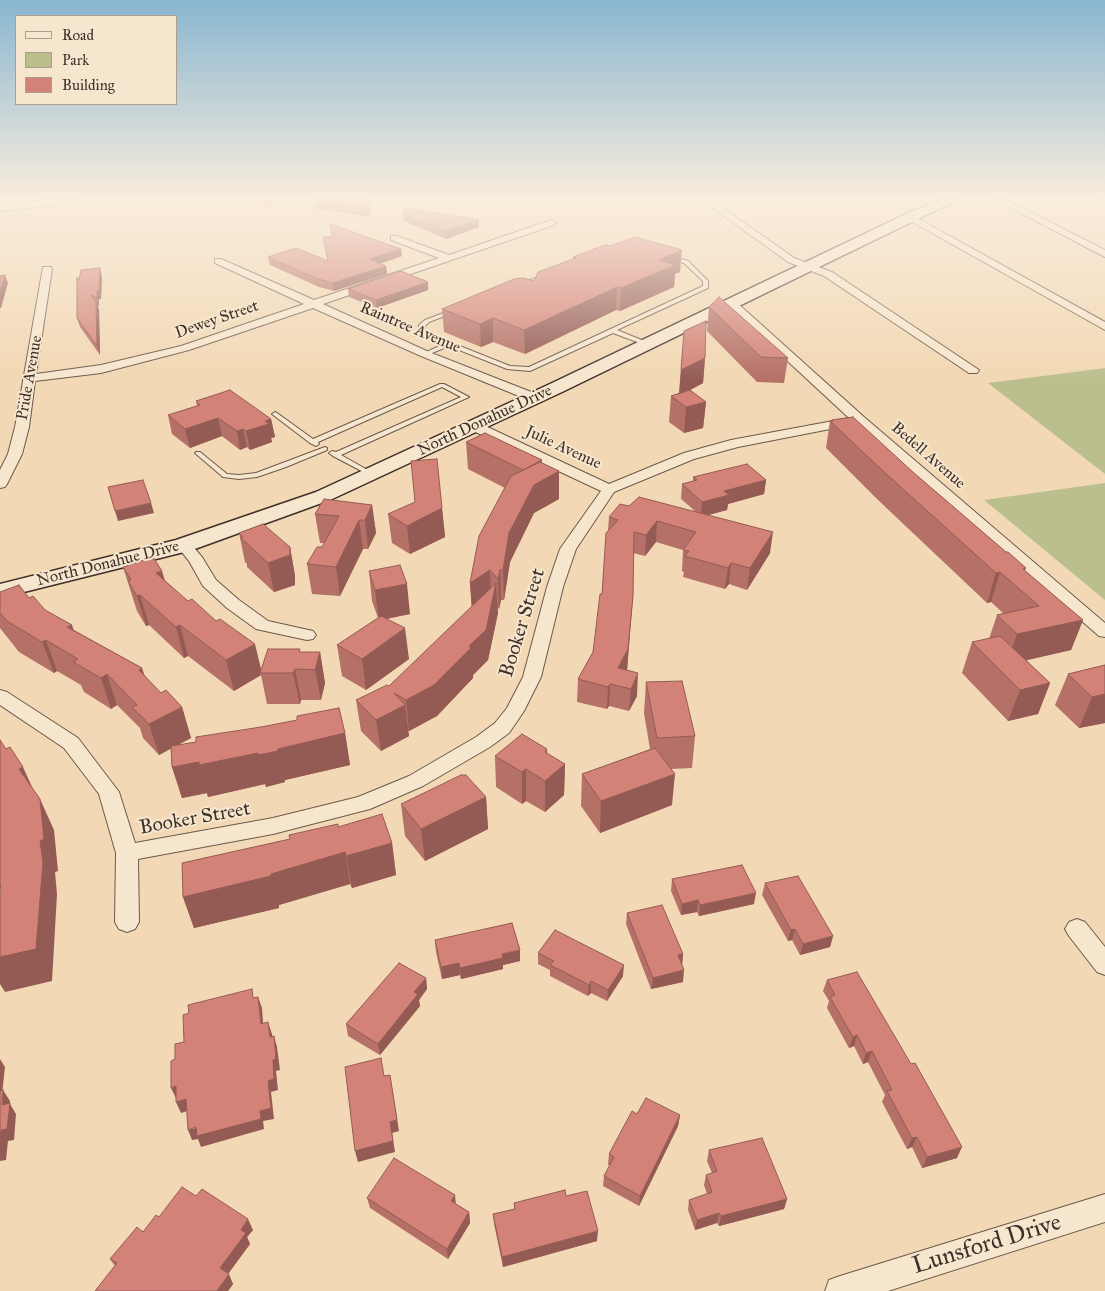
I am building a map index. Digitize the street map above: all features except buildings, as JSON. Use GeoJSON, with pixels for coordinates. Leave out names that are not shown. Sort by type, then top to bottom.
{"type":"FeatureCollection","features":[{"type":"Feature","properties":{"kind":"street","name":"Dewey Street"},"geometry":{"type":"LineString","coordinates":[[30,378],[137,362],[185,348],[442,260]]}},
{"type":"Feature","properties":{"kind":"street"},"geometry":{"type":"LineString","coordinates":[[792,260],[828,274],[973,370]]}},
{"type":"Feature","properties":{"kind":"street","name":"North Donahue Drive"},"geometry":{"type":"LineString","coordinates":[[0,591],[184,545],[323,496],[535,398],[822,260]]}},
{"type":"Feature","properties":{"kind":"street"},"geometry":{"type":"LineString","coordinates":[[987,260],[1105,327]]}},
{"type":"Feature","properties":{"kind":"street","name":"Raintree Avenue"},"geometry":{"type":"LineString","coordinates":[[218,261],[425,354],[535,398]]}},
{"type":"Feature","properties":{"kind":"street","name":"Pride Avenue"},"geometry":{"type":"LineString","coordinates":[[0,484],[15,454],[48,268]]}},
{"type":"Feature","properties":{"kind":"street","name":"Bedell Avenue"},"geometry":{"type":"LineString","coordinates":[[731,303],[860,420],[1105,632]]}},
{"type":"Feature","properties":{"kind":"street"},"geometry":{"type":"LineString","coordinates":[[609,489],[689,456],[736,443],[860,420]]}},
{"type":"Feature","properties":{"kind":"street","name":"Julie Avenue"},"geometry":{"type":"LineString","coordinates":[[474,426],[609,489]]}},
{"type":"Feature","properties":{"kind":"street","name":"Booker Street"},"geometry":{"type":"LineString","coordinates":[[128,853],[273,826],[363,804],[416,781],[483,742],[502,728],[515,712],[532,677],[555,587],[568,549],[609,489]]}},
{"type":"Feature","properties":{"kind":"street"},"geometry":{"type":"LineString","coordinates":[[184,545],[196,560],[209,583],[233,604],[262,625],[307,635]]}},
{"type":"Feature","properties":{"kind":"street"},"geometry":{"type":"LineString","coordinates":[[0,696],[71,743],[110,792],[128,853],[127,922]]}},
{"type":"Feature","properties":{"kind":"street"},"geometry":{"type":"LineString","coordinates":[[1077,929],[1105,965]]}},
{"type":"Feature","properties":{"kind":"street","name":"Lunsford Drive"},"geometry":{"type":"LineString","coordinates":[[840,1291],[1105,1208]]}},
{"type":"Feature","properties":{"kind":"lane"},"geometry":{"type":"LineString","coordinates":[[587,260],[427,321],[422,325],[421,330],[425,334],[509,368],[520,370],[541,365],[706,287],[705,281],[686,262],[680,260]]}},
{"type":"Feature","properties":{"kind":"lane"},"geometry":{"type":"LineString","coordinates":[[614,331],[648,344]]}},
{"type":"Feature","properties":{"kind":"lane"},"geometry":{"type":"LineString","coordinates":[[425,354],[449,344]]}},
{"type":"Feature","properties":{"kind":"lane"},"geometry":{"type":"LineString","coordinates":[[312,442],[442,385],[466,397],[335,455]]}},
{"type":"Feature","properties":{"kind":"lane"},"geometry":{"type":"LineString","coordinates":[[276,414],[312,442],[371,474]]}},
{"type":"Feature","properties":{"kind":"lane"},"geometry":{"type":"LineString","coordinates":[[198,453],[225,476],[239,477],[257,475],[325,449]]}},
{"type":"Feature","properties":{"kind":"green space"},"geometry":{"type":"Polygon","coordinates":[[[1105,368],[1105,474],[988,383],[1105,368]]]}},
{"type":"Feature","properties":{"kind":"green space"},"geometry":{"type":"Polygon","coordinates":[[[1105,483],[1105,600],[984,500],[1105,483]]]}}]}
